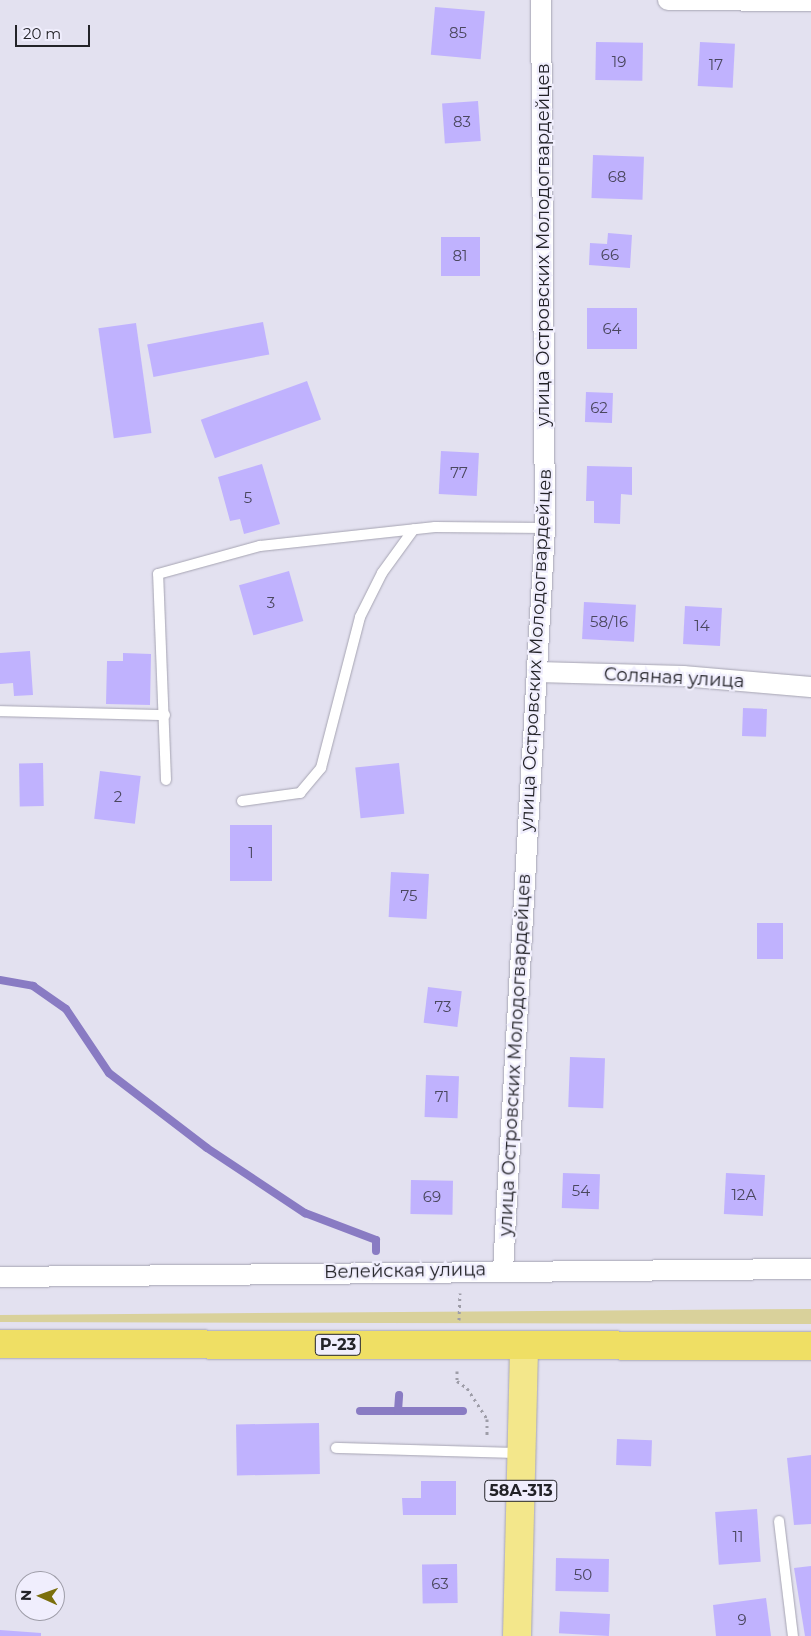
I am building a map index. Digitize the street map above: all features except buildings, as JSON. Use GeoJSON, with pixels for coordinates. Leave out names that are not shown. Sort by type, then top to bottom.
{"type":"FeatureCollection","features":[{"type":"Feature","properties":{"kind":"highway","name":"Р-23"},"geometry":{"type":"LineString","coordinates":[[0,1344],[811,1346]]}},
{"type":"Feature","properties":{"kind":"main road","name":"58А-313"},"geometry":{"type":"LineString","coordinates":[[517,1636],[524,1346]]}},
{"type":"Feature","properties":{"kind":"street","name":"улица Островских Молодогвардейцев"},"geometry":{"type":"LineString","coordinates":[[503,1270],[545,528],[541,0]]}},
{"type":"Feature","properties":{"kind":"street"},"geometry":{"type":"LineString","coordinates":[[668,0],[811,1]]}},
{"type":"Feature","properties":{"kind":"street","name":"Соляная улица"},"geometry":{"type":"LineString","coordinates":[[537,672],[683,676],[811,687]]}},
{"type":"Feature","properties":{"kind":"street","name":"Велейская улица"},"geometry":{"type":"LineString","coordinates":[[0,1277],[503,1270],[811,1269]]}},
{"type":"Feature","properties":{"kind":"lane"},"geometry":{"type":"LineString","coordinates":[[166,780],[165,715],[158,574],[260,546],[414,529],[545,528]]}},
{"type":"Feature","properties":{"kind":"lane"},"geometry":{"type":"LineString","coordinates":[[242,801],[300,793],[321,768],[360,617],[382,573],[414,529]]}},
{"type":"Feature","properties":{"kind":"lane"},"geometry":{"type":"LineString","coordinates":[[0,711],[165,715]]}},
{"type":"Feature","properties":{"kind":"lane"},"geometry":{"type":"LineString","coordinates":[[336,1448],[522,1453]]}},
{"type":"Feature","properties":{"kind":"lane"},"geometry":{"type":"LineString","coordinates":[[779,1522],[793,1636]]}},
{"type":"Feature","properties":{"kind":"shaded area"},"geometry":{"type":"Polygon","coordinates":[[[811,1309],[811,1324],[0,1322],[0,1315],[811,1309]]]}},
{"type":"Feature","properties":{"kind":"waterway"},"geometry":{"type":"LineString","coordinates":[[0,980],[33,986],[66,1009],[109,1073],[207,1148],[305,1213],[376,1240],[376,1251]]}},
{"type":"Feature","properties":{"kind":"waterway"},"geometry":{"type":"LineString","coordinates":[[398,1411],[399,1395]]}},
{"type":"Feature","properties":{"kind":"waterway"},"geometry":{"type":"LineString","coordinates":[[360,1411],[463,1411]]}}]}
